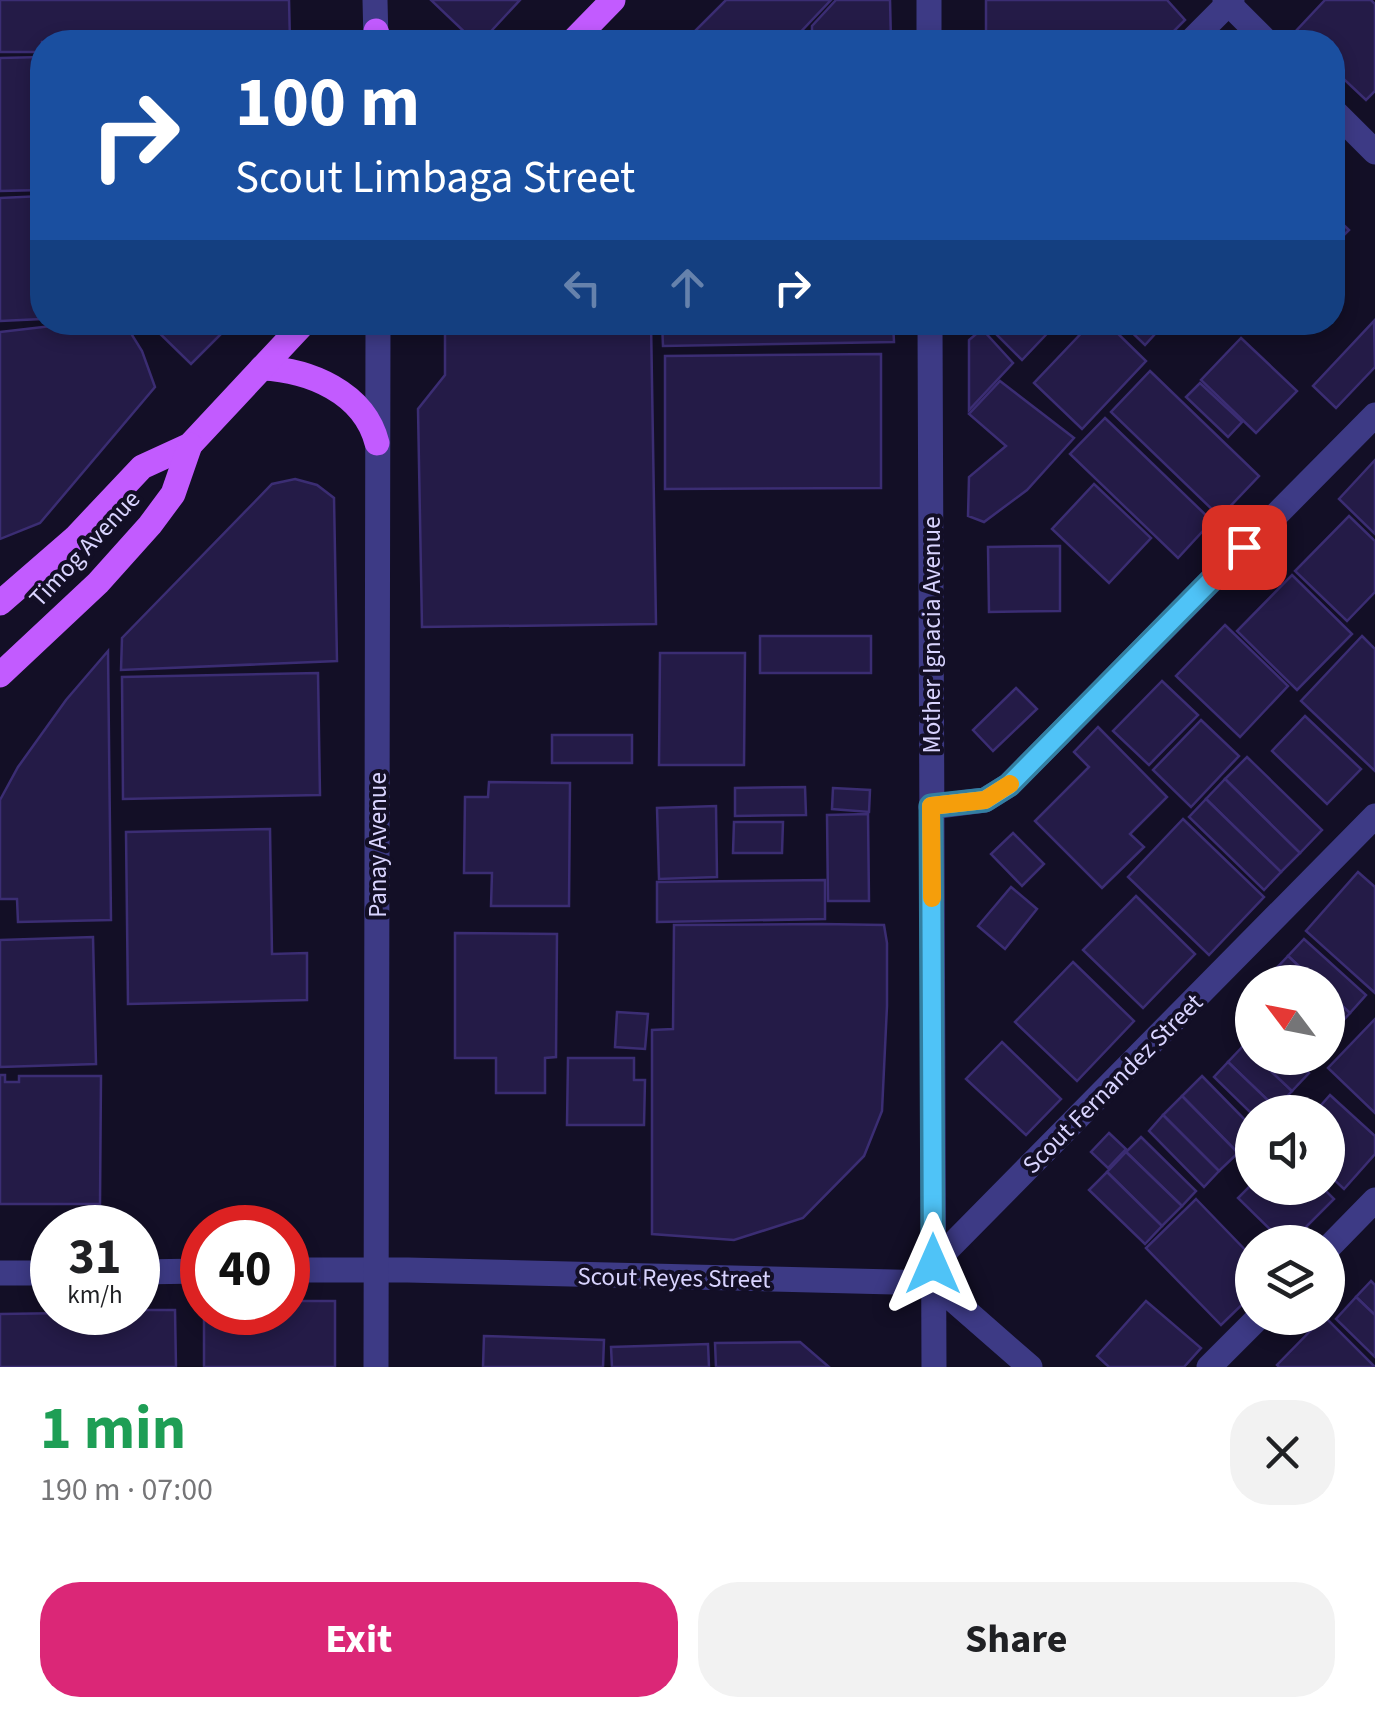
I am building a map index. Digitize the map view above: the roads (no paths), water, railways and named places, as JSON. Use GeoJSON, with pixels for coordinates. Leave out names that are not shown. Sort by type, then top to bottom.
{"type":"FeatureCollection","features":[{"type":"Feature","properties":{"kind":"main road"},"geometry":{"type":"LineString","coordinates":[[584,30],[613,0]]}},
{"type":"Feature","properties":{"kind":"main road","name":"Timog Avenue"},"geometry":{"type":"LineString","coordinates":[[0,603],[74,538],[142,467],[190,445],[294,335]]}},
{"type":"Feature","properties":{"kind":"main road"},"geometry":{"type":"LineString","coordinates":[[262,368],[290,370],[330,385],[360,411],[377,443]]}},
{"type":"Feature","properties":{"kind":"main road","name":"Timog Avenue"},"geometry":{"type":"LineString","coordinates":[[0,674],[98,583],[150,525],[173,494],[190,445]]}},
{"type":"Feature","properties":{"kind":"street"},"geometry":{"type":"LineString","coordinates":[[375,0],[377,30]]}},
{"type":"Feature","properties":{"kind":"street"},"geometry":{"type":"LineString","coordinates":[[929,0],[929,30]]}},
{"type":"Feature","properties":{"kind":"street"},"geometry":{"type":"LineString","coordinates":[[1201,30],[1228,1],[1256,30]]}},
{"type":"Feature","properties":{"kind":"street"},"geometry":{"type":"LineString","coordinates":[[1345,120],[1374,148]]}},
{"type":"Feature","properties":{"kind":"street","name":"Panay Avenue"},"geometry":{"type":"LineString","coordinates":[[376,1367],[378,335]]}},
{"type":"Feature","properties":{"kind":"street","name":"Mother Ignacia Avenue"},"geometry":{"type":"LineString","coordinates":[[930,335],[934,1367]]}},
{"type":"Feature","properties":{"kind":"street"},"geometry":{"type":"LineString","coordinates":[[931,806],[985,800],[1009,785],[1375,415]]}},
{"type":"Feature","properties":{"kind":"street","name":"Scout Fernandez Street"},"geometry":{"type":"LineString","coordinates":[[934,1274],[1375,816]]}},
{"type":"Feature","properties":{"kind":"street"},"geometry":{"type":"LineString","coordinates":[[1345,1231],[1375,1200]]}},
{"type":"Feature","properties":{"kind":"street","name":"Scout Reyes Street"},"geometry":{"type":"LineString","coordinates":[[310,1270],[934,1274]]}},
{"type":"Feature","properties":{"kind":"street"},"geometry":{"type":"LineString","coordinates":[[0,1274],[30,1273]]}},
{"type":"Feature","properties":{"kind":"street"},"geometry":{"type":"LineString","coordinates":[[934,1274],[1030,1367]]}},
{"type":"Feature","properties":{"kind":"street"},"geometry":{"type":"LineString","coordinates":[[1209,1367],[1241,1335]]}}]}
